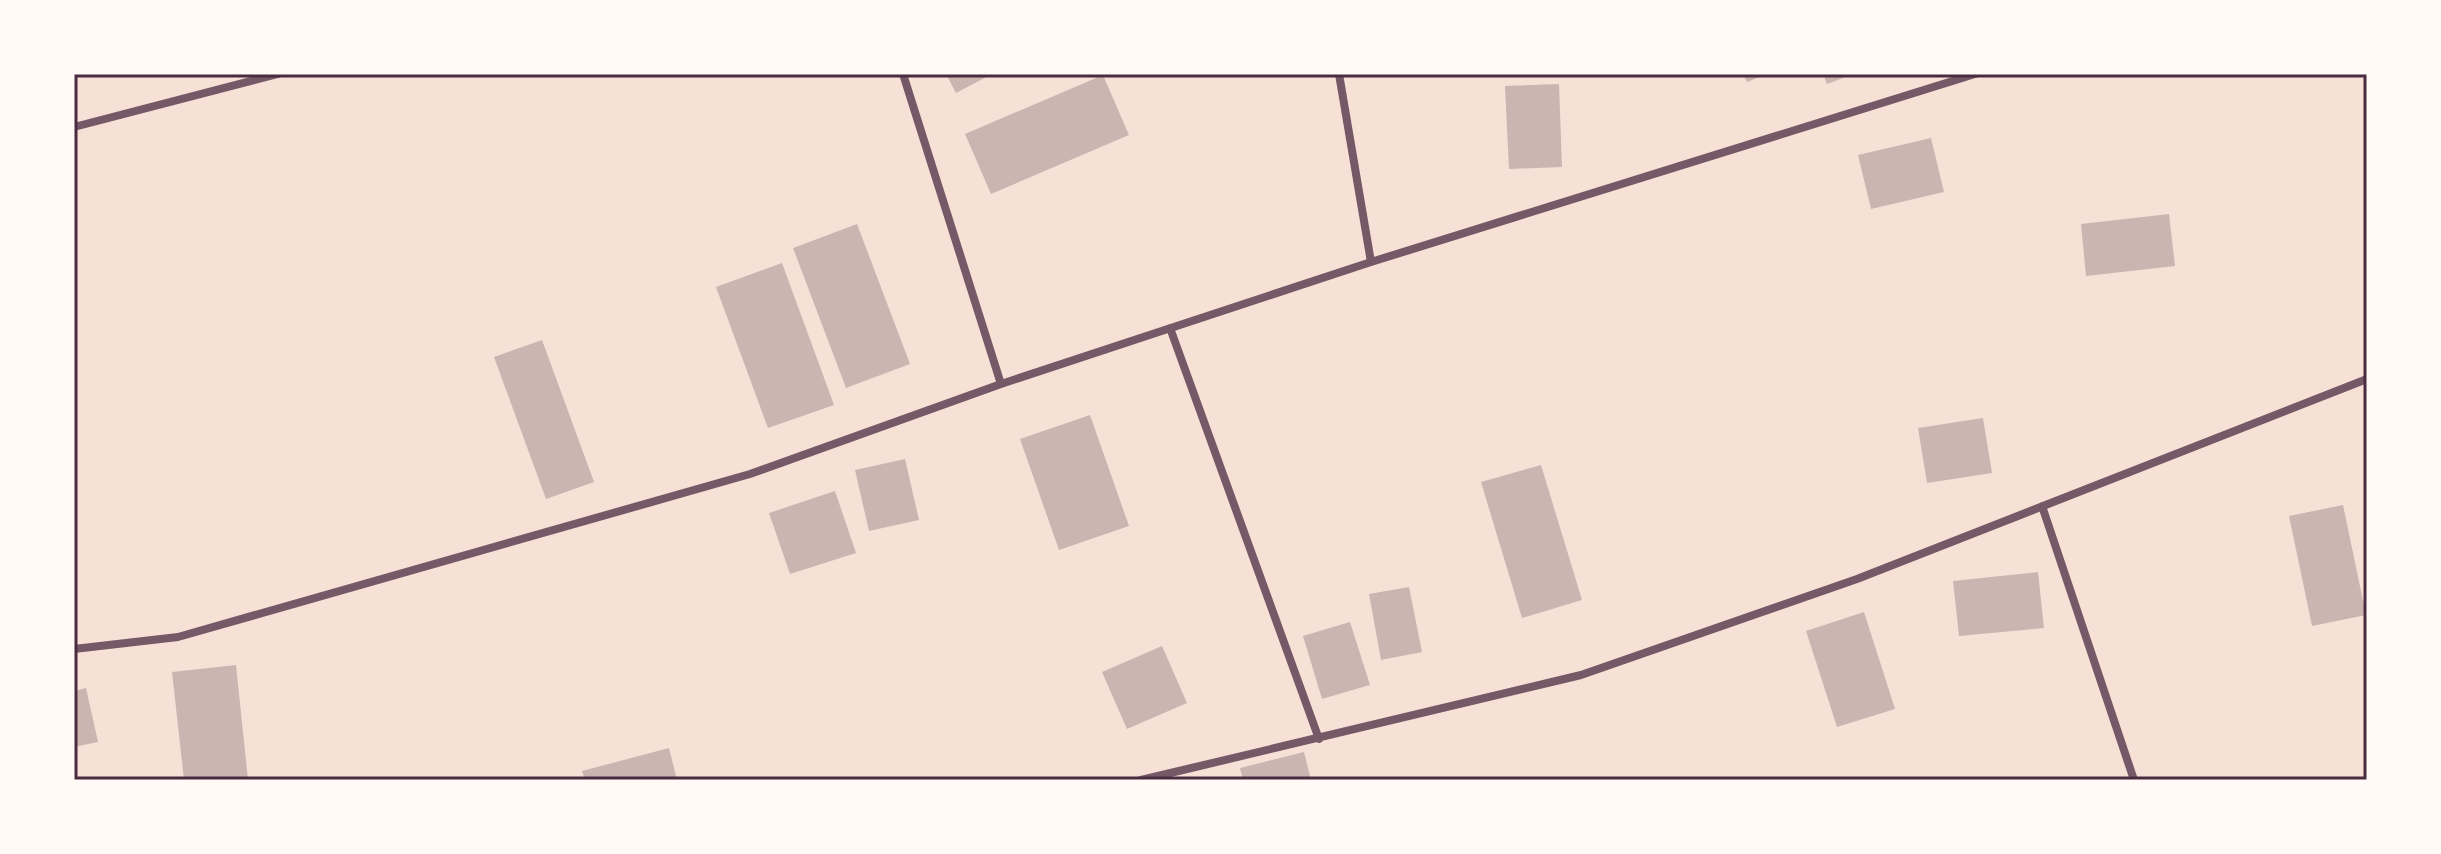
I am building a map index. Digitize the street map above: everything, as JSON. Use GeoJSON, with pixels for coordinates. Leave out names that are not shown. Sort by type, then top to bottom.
{"type":"FeatureCollection","features":[{"type":"Feature","properties":{"kind":"street"},"geometry":{"type":"LineString","coordinates":[[74,127],[278,74]]}},
{"type":"Feature","properties":{"kind":"street"},"geometry":{"type":"LineString","coordinates":[[903,74],[1001,384]]}},
{"type":"Feature","properties":{"kind":"street"},"geometry":{"type":"LineString","coordinates":[[1339,74],[1371,262]]}},
{"type":"Feature","properties":{"kind":"street"},"geometry":{"type":"LineString","coordinates":[[74,649],[178,637],[720,483],[1001,384],[1371,262],[1975,74]]}},
{"type":"Feature","properties":{"kind":"street"},"geometry":{"type":"LineString","coordinates":[[1170,328],[1319,739]]}},
{"type":"Feature","properties":{"kind":"street"},"geometry":{"type":"LineString","coordinates":[[1141,780],[1581,675],[1857,579],[2367,379]]}},
{"type":"Feature","properties":{"kind":"street"},"geometry":{"type":"LineString","coordinates":[[2042,506],[2134,780]]}},
{"type":"Feature","properties":{"kind":"building"},"geometry":{"type":"Polygon","coordinates":[[[946,74],[992,74],[956,93],[946,74]]]}},
{"type":"Feature","properties":{"kind":"building"},"geometry":{"type":"Polygon","coordinates":[[[1743,74],[1767,74],[1747,82],[1743,74]]]}},
{"type":"Feature","properties":{"kind":"building"},"geometry":{"type":"Polygon","coordinates":[[[1823,74],[1854,74],[1827,84],[1823,74]]]}},
{"type":"Feature","properties":{"kind":"building"},"geometry":{"type":"Polygon","coordinates":[[[1103,75],[1129,135],[991,194],[965,134],[1103,75]]]}},
{"type":"Feature","properties":{"kind":"building"},"geometry":{"type":"Polygon","coordinates":[[[1559,84],[1562,167],[1509,169],[1505,86],[1559,84]]]}},
{"type":"Feature","properties":{"kind":"building"},"geometry":{"type":"Polygon","coordinates":[[[1931,138],[1944,192],[1871,209],[1858,155],[1931,138]]]}},
{"type":"Feature","properties":{"kind":"building"},"geometry":{"type":"Polygon","coordinates":[[[2169,214],[2175,266],[2086,276],[2081,224],[2169,214]]]}},
{"type":"Feature","properties":{"kind":"building"},"geometry":{"type":"Polygon","coordinates":[[[857,224],[910,364],[846,388],[793,248],[857,224]]]}},
{"type":"Feature","properties":{"kind":"building"},"geometry":{"type":"Polygon","coordinates":[[[782,263],[834,405],[768,428],[716,287],[782,263]]]}},
{"type":"Feature","properties":{"kind":"building"},"geometry":{"type":"Polygon","coordinates":[[[542,340],[594,482],[546,499],[494,357],[542,340]]]}},
{"type":"Feature","properties":{"kind":"building"},"geometry":{"type":"Polygon","coordinates":[[[1090,415],[1129,526],[1059,550],[1020,439],[1090,415]]]}},
{"type":"Feature","properties":{"kind":"building"},"geometry":{"type":"Polygon","coordinates":[[[1983,418],[1992,473],[1927,483],[1918,428],[1983,418]]]}},
{"type":"Feature","properties":{"kind":"building"},"geometry":{"type":"Polygon","coordinates":[[[905,459],[919,520],[869,531],[855,470],[905,459]]]}},
{"type":"Feature","properties":{"kind":"building"},"geometry":{"type":"Polygon","coordinates":[[[1541,465],[1582,600],[1522,618],[1481,482],[1541,465]]]}},
{"type":"Feature","properties":{"kind":"building"},"geometry":{"type":"Polygon","coordinates":[[[835,491],[856,553],[790,574],[769,513],[835,491]]]}},
{"type":"Feature","properties":{"kind":"building"},"geometry":{"type":"Polygon","coordinates":[[[2343,505],[2366,615],[2312,626],[2289,516],[2343,505]]]}},
{"type":"Feature","properties":{"kind":"building"},"geometry":{"type":"Polygon","coordinates":[[[2038,572],[2044,628],[1959,636],[1953,581],[2038,572]]]}},
{"type":"Feature","properties":{"kind":"building"},"geometry":{"type":"Polygon","coordinates":[[[1409,587],[1422,652],[1381,660],[1369,594],[1409,587]]]}},
{"type":"Feature","properties":{"kind":"building"},"geometry":{"type":"Polygon","coordinates":[[[1864,612],[1895,709],[1837,727],[1806,631],[1864,612]]]}},
{"type":"Feature","properties":{"kind":"building"},"geometry":{"type":"Polygon","coordinates":[[[1350,622],[1370,685],[1322,699],[1303,636],[1350,622]]]}},
{"type":"Feature","properties":{"kind":"building"},"geometry":{"type":"Polygon","coordinates":[[[1162,646],[1187,703],[1127,729],[1102,672],[1162,646]]]}},
{"type":"Feature","properties":{"kind":"building"},"geometry":{"type":"Polygon","coordinates":[[[236,665],[248,780],[184,780],[172,672],[236,665]]]}},
{"type":"Feature","properties":{"kind":"building"},"geometry":{"type":"Polygon","coordinates":[[[86,688],[98,742],[74,747],[74,691],[86,688]]]}},
{"type":"Feature","properties":{"kind":"building"},"geometry":{"type":"Polygon","coordinates":[[[669,748],[677,780],[585,780],[582,771],[669,748]]]}},
{"type":"Feature","properties":{"kind":"building"},"geometry":{"type":"Polygon","coordinates":[[[1304,752],[1311,780],[1243,780],[1240,768],[1304,752]]]}}]}
